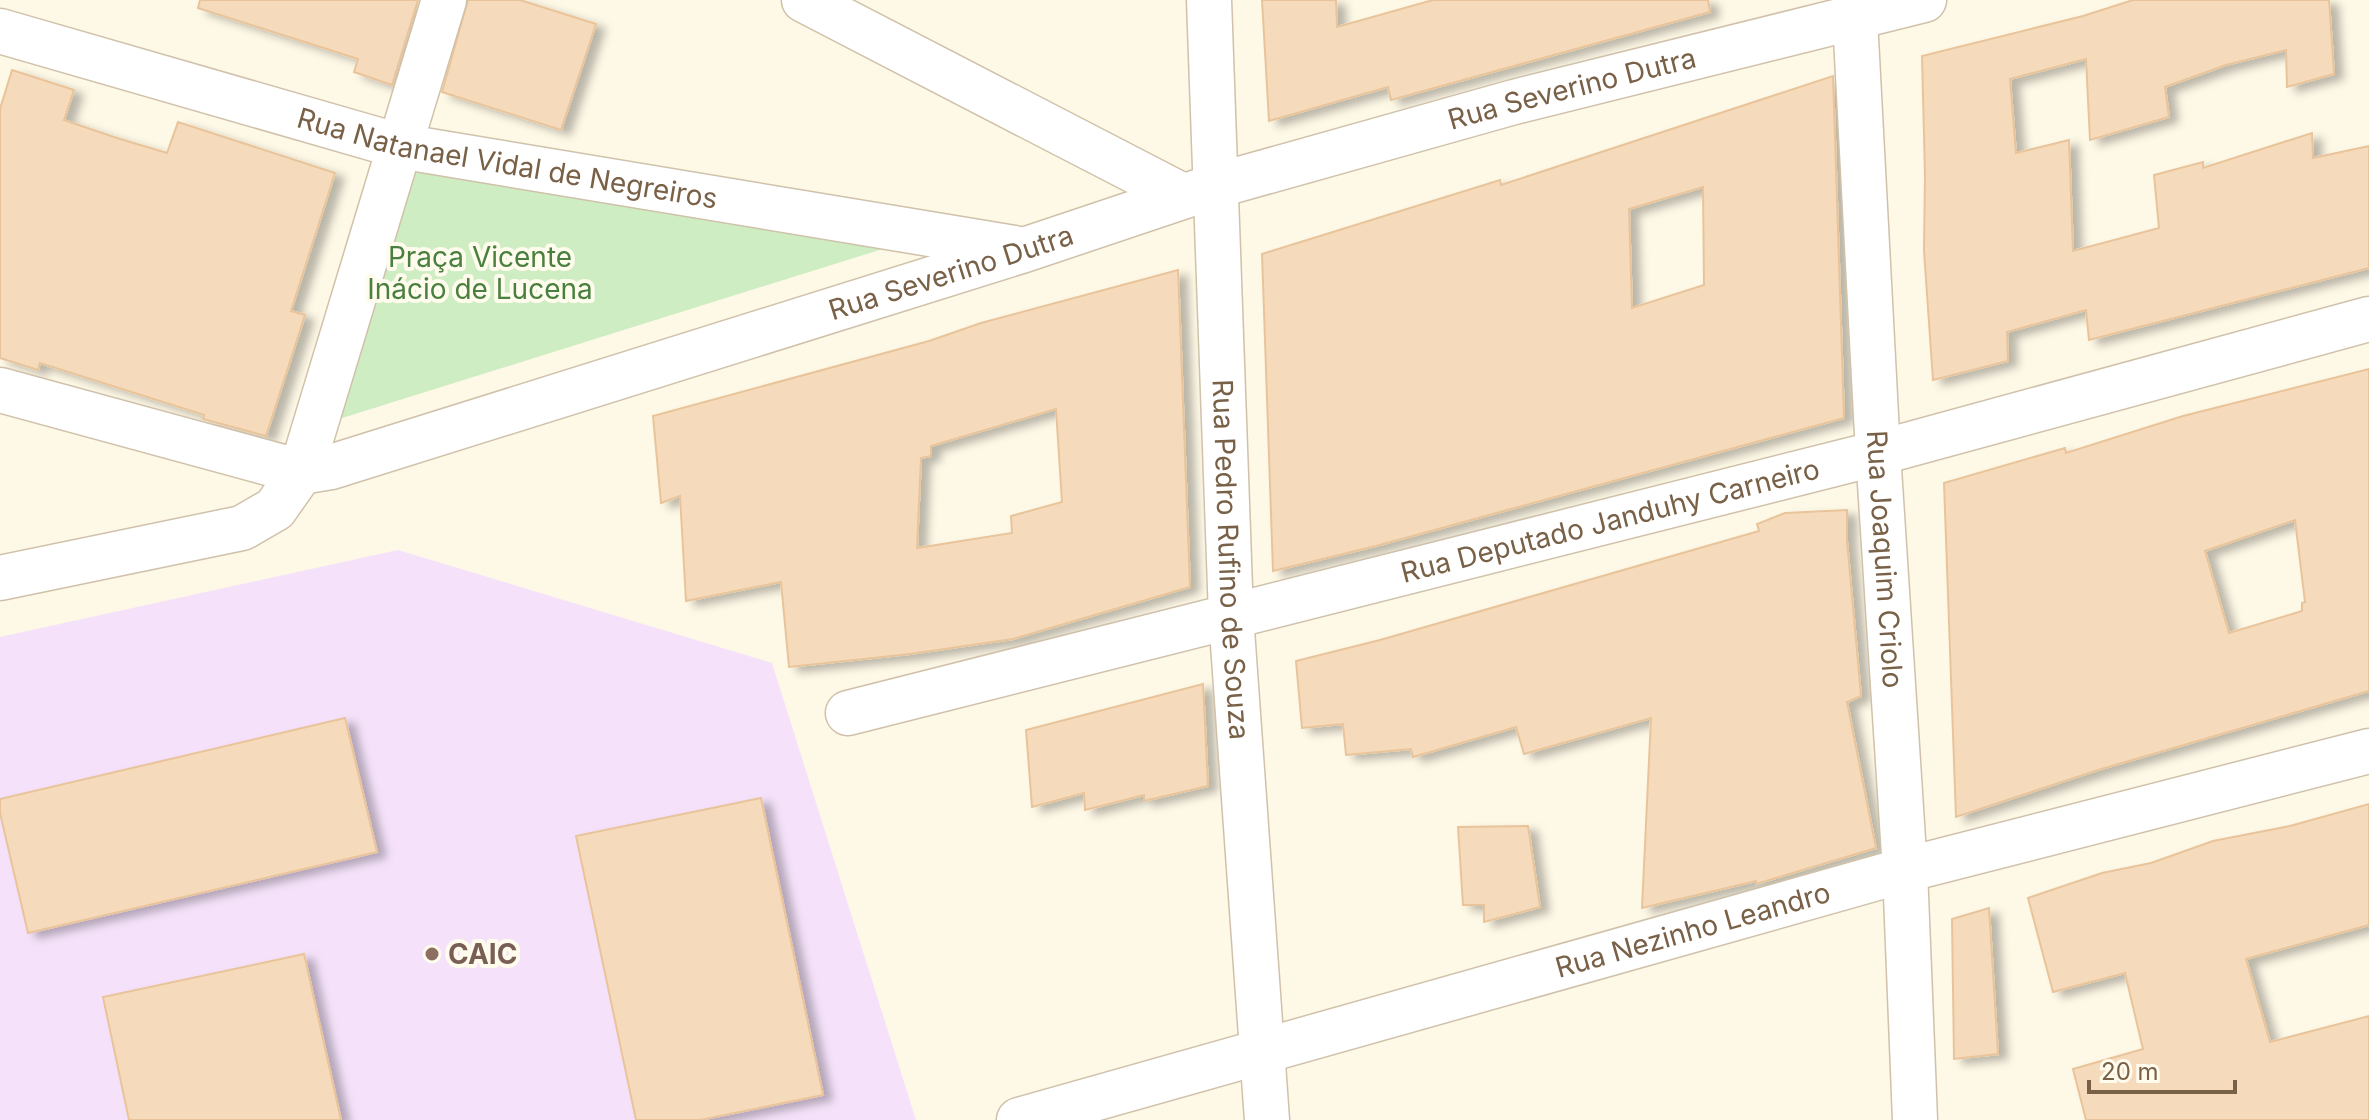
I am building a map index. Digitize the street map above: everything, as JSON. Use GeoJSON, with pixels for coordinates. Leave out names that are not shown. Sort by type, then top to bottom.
{"type":"FeatureCollection","features":[{"type":"Feature","properties":{"kind":"street"},"geometry":{"type":"LineString","coordinates":[[0,578],[242,528],[275,509],[301,472],[444,0]]}},
{"type":"Feature","properties":{"kind":"street"},"geometry":{"type":"LineString","coordinates":[[804,0],[1199,191]]}},
{"type":"Feature","properties":{"kind":"street","name":"Rua Pedro Rufino de Souza"},"geometry":{"type":"LineString","coordinates":[[1209,0],[1199,191],[1267,1120]]}},
{"type":"Feature","properties":{"kind":"street","name":"Rua Severino Dutra"},"geometry":{"type":"LineString","coordinates":[[301,472],[331,467],[1024,250],[1199,191],[1854,9],[1924,0]]}},
{"type":"Feature","properties":{"kind":"street","name":"Rua Joaquim Criolo"},"geometry":{"type":"LineString","coordinates":[[1854,9],[1905,870],[1915,1120]]}},
{"type":"Feature","properties":{"kind":"street","name":"Rua Natanael Vidal de Negreiros"},"geometry":{"type":"LineString","coordinates":[[0,31],[399,146],[1024,250]]}},
{"type":"Feature","properties":{"kind":"street","name":"Rua Deputado Janduhy Carneiro"},"geometry":{"type":"LineString","coordinates":[[848,713],[1878,453],[2369,319]]}},
{"type":"Feature","properties":{"kind":"street"},"geometry":{"type":"LineString","coordinates":[[0,390],[301,472]]}},
{"type":"Feature","properties":{"kind":"street","name":"Rua Nezinho Leandro"},"geometry":{"type":"LineString","coordinates":[[1019,1120],[1905,870],[2369,751]]}},
{"type":"Feature","properties":{"kind":"shaded area","name":"CAIC"},"geometry":{"type":"Polygon","coordinates":[[[398,550],[772,663],[916,1120],[0,1120],[0,637],[398,550]]]}},
{"type":"Feature","properties":{"kind":"green space","name":"Praça Vicente Inácio de Lucena"},"geometry":{"type":"Polygon","coordinates":[[[410,165],[889,247],[339,419],[410,165]]]}},
{"type":"Feature","properties":{"kind":"building"},"geometry":{"type":"Polygon","coordinates":[[[200,0],[418,0],[392,85],[354,72],[358,59],[198,8],[200,0]]]}},
{"type":"Feature","properties":{"kind":"building"},"geometry":{"type":"Polygon","coordinates":[[[468,0],[520,0],[596,24],[561,130],[442,92],[468,0]]]}},
{"type":"Feature","properties":{"kind":"building"},"geometry":{"type":"Polygon","coordinates":[[[1262,0],[1336,0],[1337,27],[1433,0],[1708,0],[1710,12],[1391,100],[1388,87],[1269,121],[1262,0]]]}},
{"type":"Feature","properties":{"kind":"building"},"geometry":{"type":"Polygon","coordinates":[[[2133,0],[2329,0],[2334,74],[2287,87],[2286,50],[2226,65],[2165,87],[2169,117],[2090,140],[2086,59],[2010,79],[2016,153],[2069,140],[2073,251],[2159,228],[2154,175],[2203,162],[2203,168],[2312,133],[2313,158],[2369,146],[2369,268],[2089,340],[2086,310],[2007,332],[2008,361],[1933,380],[1924,251],[1922,56],[2083,16],[2133,0]]]}},
{"type":"Feature","properties":{"kind":"building"},"geometry":{"type":"Polygon","coordinates":[[[12,70],[74,90],[64,120],[117,138],[167,153],[178,122],[335,173],[291,311],[305,315],[266,436],[203,419],[204,415],[40,363],[38,370],[0,358],[0,109],[12,70]]]}},
{"type":"Feature","properties":{"kind":"building"},"geometry":{"type":"Polygon","coordinates":[[[1833,76],[1844,418],[1376,546],[1273,571],[1262,254],[1500,180],[1501,185],[1833,76]],[[1703,187],[1629,209],[1632,308],[1704,285],[1703,187]]]}},
{"type":"Feature","properties":{"kind":"building"},"geometry":{"type":"Polygon","coordinates":[[[1178,270],[1190,587],[1013,639],[789,667],[781,582],[686,601],[680,496],[661,503],[653,416],[929,341],[981,323],[1178,270]],[[1056,409],[931,446],[931,456],[921,458],[917,548],[1012,533],[1011,516],[1062,502],[1056,409]]]}},
{"type":"Feature","properties":{"kind":"building"},"geometry":{"type":"Polygon","coordinates":[[[2369,369],[2369,691],[2098,770],[1956,817],[1944,483],[2065,448],[2066,453],[2183,416],[2369,369]],[[2295,520],[2205,551],[2229,633],[2302,611],[2302,603],[2305,602],[2295,520]]]}},
{"type":"Feature","properties":{"kind":"building"},"geometry":{"type":"Polygon","coordinates":[[[1847,510],[1861,696],[1847,702],[1876,848],[1756,884],[1756,881],[1642,908],[1651,718],[1524,754],[1516,727],[1413,757],[1411,749],[1346,755],[1343,724],[1302,728],[1296,661],[1380,640],[1759,531],[1757,524],[1785,513],[1847,510]]]}},
{"type":"Feature","properties":{"kind":"building"},"geometry":{"type":"Polygon","coordinates":[[[1203,684],[1208,786],[1144,801],[1144,795],[1085,810],[1084,793],[1032,807],[1026,730],[1203,684]]]}},
{"type":"Feature","properties":{"kind":"building"},"geometry":{"type":"Polygon","coordinates":[[[345,718],[377,852],[28,933],[0,813],[0,799],[345,718]]]}},
{"type":"Feature","properties":{"kind":"building"},"geometry":{"type":"Polygon","coordinates":[[[761,798],[823,1095],[700,1120],[636,1120],[576,836],[761,798]]]}},
{"type":"Feature","properties":{"kind":"building"},"geometry":{"type":"Polygon","coordinates":[[[2369,804],[2369,925],[2246,959],[2270,1042],[2369,1016],[2369,1120],[2086,1120],[2073,1069],[2143,1049],[2125,973],[2053,992],[2028,898],[2102,873],[2151,863],[2213,841],[2290,826],[2369,804]]]}},
{"type":"Feature","properties":{"kind":"building"},"geometry":{"type":"Polygon","coordinates":[[[1528,826],[1540,907],[1484,922],[1484,905],[1463,905],[1458,827],[1528,826]]]}},
{"type":"Feature","properties":{"kind":"building"},"geometry":{"type":"Polygon","coordinates":[[[1989,908],[1998,1054],[1954,1059],[1952,919],[1989,908]]]}},
{"type":"Feature","properties":{"kind":"building"},"geometry":{"type":"Polygon","coordinates":[[[304,954],[341,1120],[129,1120],[103,997],[304,954]]]}},
{"type":"Feature","properties":{"kind":"place","name":"CAIC"},"geometry":{"type":"Point","coordinates":[432,954]}}]}
